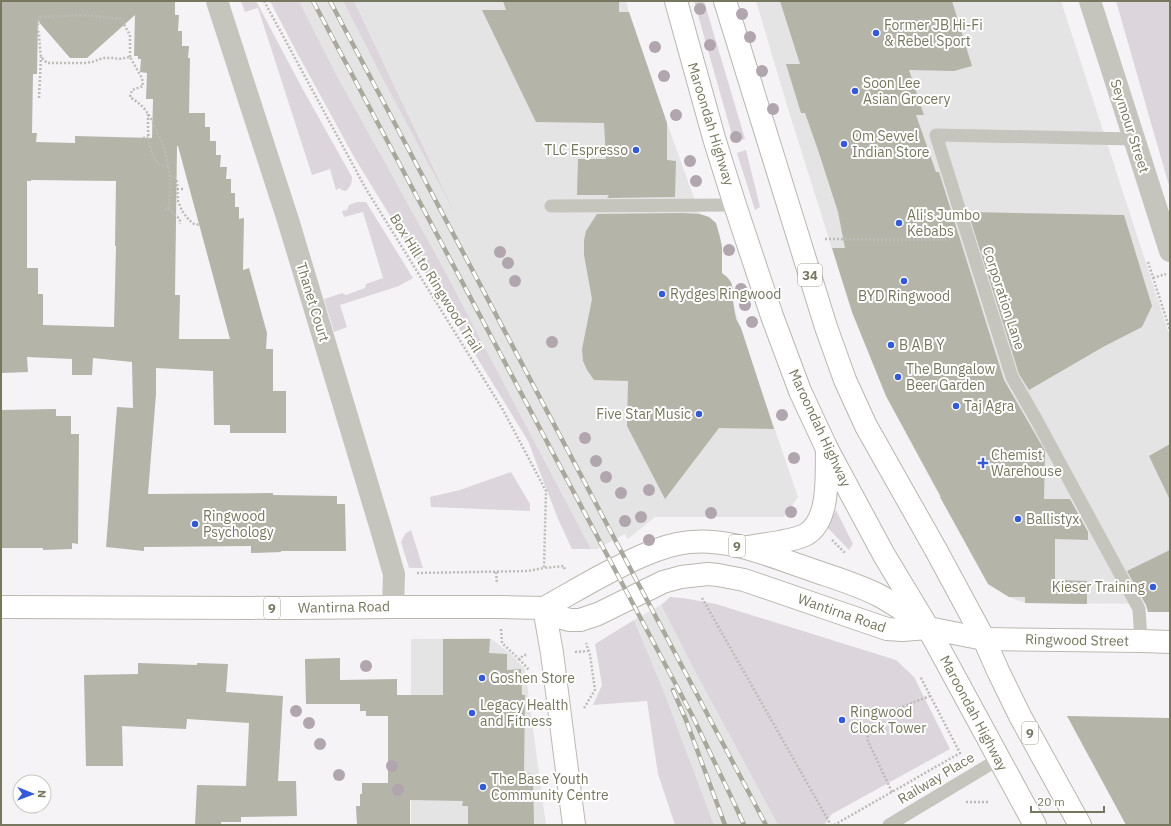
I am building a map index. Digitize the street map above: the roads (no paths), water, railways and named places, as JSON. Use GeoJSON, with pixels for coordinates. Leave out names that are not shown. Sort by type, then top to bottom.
{"type":"FeatureCollection","features":[{"type":"Feature","properties":{"kind":"main road","name":"Maroondah Highway"},"geometry":{"type":"LineString","coordinates":[[676,1],[714,138],[772,316],[800,391],[827,449],[884,555],[928,628],[1035,825]]}},
{"type":"Feature","properties":{"kind":"main road","name":"34"},"geometry":{"type":"LineString","coordinates":[[725,1],[826,327],[845,380],[866,426],[984,639]]}},
{"type":"Feature","properties":{"kind":"main road"},"geometry":{"type":"LineString","coordinates":[[746,548],[796,538],[806,534],[812,529],[823,510],[826,491],[827,449]]}},
{"type":"Feature","properties":{"kind":"main road","name":"Wantirna Road"},"geometry":{"type":"LineString","coordinates":[[544,608],[633,559],[660,549],[678,544],[696,542],[724,543],[746,548],[866,589],[894,604],[928,628]]}},
{"type":"Feature","properties":{"kind":"main road","name":"Wantirna Road"},"geometry":{"type":"LineString","coordinates":[[1,607],[544,608],[562,618],[580,620],[598,614],[664,582],[681,577],[708,574],[744,580],[887,629],[902,630],[928,628]]}},
{"type":"Feature","properties":{"kind":"main road"},"geometry":{"type":"LineString","coordinates":[[544,608],[552,653],[572,820],[574,825]]}},
{"type":"Feature","properties":{"kind":"main road","name":"9"},"geometry":{"type":"LineString","coordinates":[[928,628],[984,639],[1020,716],[1080,825]]}},
{"type":"Feature","properties":{"kind":"main road","name":"Ringwood Street"},"geometry":{"type":"LineString","coordinates":[[984,639],[1170,642]]}},
{"type":"Feature","properties":{"kind":"street","name":"Thanet Court"},"geometry":{"type":"LineString","coordinates":[[217,1],[288,220],[394,574],[393,607]]}},
{"type":"Feature","properties":{"kind":"street","name":"Seymour Street"},"geometry":{"type":"LineString","coordinates":[[1090,1],[1170,251]]}},
{"type":"Feature","properties":{"kind":"lane","name":"Corporation Lane"},"geometry":{"type":"LineString","coordinates":[[1134,140],[936,135],[1012,377],[1139,608],[1141,641]]}},
{"type":"Feature","properties":{"kind":"lane"},"geometry":{"type":"LineString","coordinates":[[551,206],[736,205]]}},
{"type":"Feature","properties":{"kind":"lane","name":"Railway Place"},"geometry":{"type":"LineString","coordinates":[[889,825],[999,759]]}},
{"type":"Feature","properties":{"kind":"railway"},"geometry":{"type":"LineString","coordinates":[[313,1],[692,715],[744,825]]}},
{"type":"Feature","properties":{"kind":"railway"},"geometry":{"type":"LineString","coordinates":[[330,1],[766,825]]}},
{"type":"Feature","properties":{"kind":"railway"},"geometry":{"type":"LineString","coordinates":[[673,690],[686,720],[725,825]]}},
{"type":"Feature","properties":{"kind":"place","name":"Former JB Hi-Fi & Rebel Sport"},"geometry":{"type":"Point","coordinates":[876,33]}},
{"type":"Feature","properties":{"kind":"place","name":"Soon Lee Asian Grocery"},"geometry":{"type":"Point","coordinates":[855,91]}},
{"type":"Feature","properties":{"kind":"place","name":"Om Sevvel Indian Store"},"geometry":{"type":"Point","coordinates":[844,144]}},
{"type":"Feature","properties":{"kind":"place","name":"TLC Espresso"},"geometry":{"type":"Point","coordinates":[636,150]}},
{"type":"Feature","properties":{"kind":"place","name":"Ali's Jumbo Kebabs"},"geometry":{"type":"Point","coordinates":[899,223]}},
{"type":"Feature","properties":{"kind":"place","name":"BYD Ringwood"},"geometry":{"type":"Point","coordinates":[904,281]}},
{"type":"Feature","properties":{"kind":"place","name":"Rydges Ringwood"},"geometry":{"type":"Point","coordinates":[662,294]}},
{"type":"Feature","properties":{"kind":"place","name":"B A B Y"},"geometry":{"type":"Point","coordinates":[891,345]}},
{"type":"Feature","properties":{"kind":"place","name":"The Bungalow Beer Garden"},"geometry":{"type":"Point","coordinates":[898,377]}},
{"type":"Feature","properties":{"kind":"place","name":"Taj Agra"},"geometry":{"type":"Point","coordinates":[956,406]}},
{"type":"Feature","properties":{"kind":"place","name":"Five Star Music"},"geometry":{"type":"Point","coordinates":[699,414]}},
{"type":"Feature","properties":{"kind":"place","name":"Chemist Warehouse"},"geometry":{"type":"Point","coordinates":[983,463]}},
{"type":"Feature","properties":{"kind":"place","name":"Ballistyx"},"geometry":{"type":"Point","coordinates":[1018,519]}},
{"type":"Feature","properties":{"kind":"place","name":"Ringwood Psychology"},"geometry":{"type":"Point","coordinates":[195,524]}},
{"type":"Feature","properties":{"kind":"place","name":"Kieser Training"},"geometry":{"type":"Point","coordinates":[1153,587]}},
{"type":"Feature","properties":{"kind":"place","name":"Goshen Store"},"geometry":{"type":"Point","coordinates":[482,678]}},
{"type":"Feature","properties":{"kind":"place","name":"Legacy Health and Fitness"},"geometry":{"type":"Point","coordinates":[472,713]}},
{"type":"Feature","properties":{"kind":"place","name":"Ringwood Clock Tower"},"geometry":{"type":"Point","coordinates":[842,720]}},
{"type":"Feature","properties":{"kind":"place","name":"The Base Youth Community Centre"},"geometry":{"type":"Point","coordinates":[483,787]}}]}
